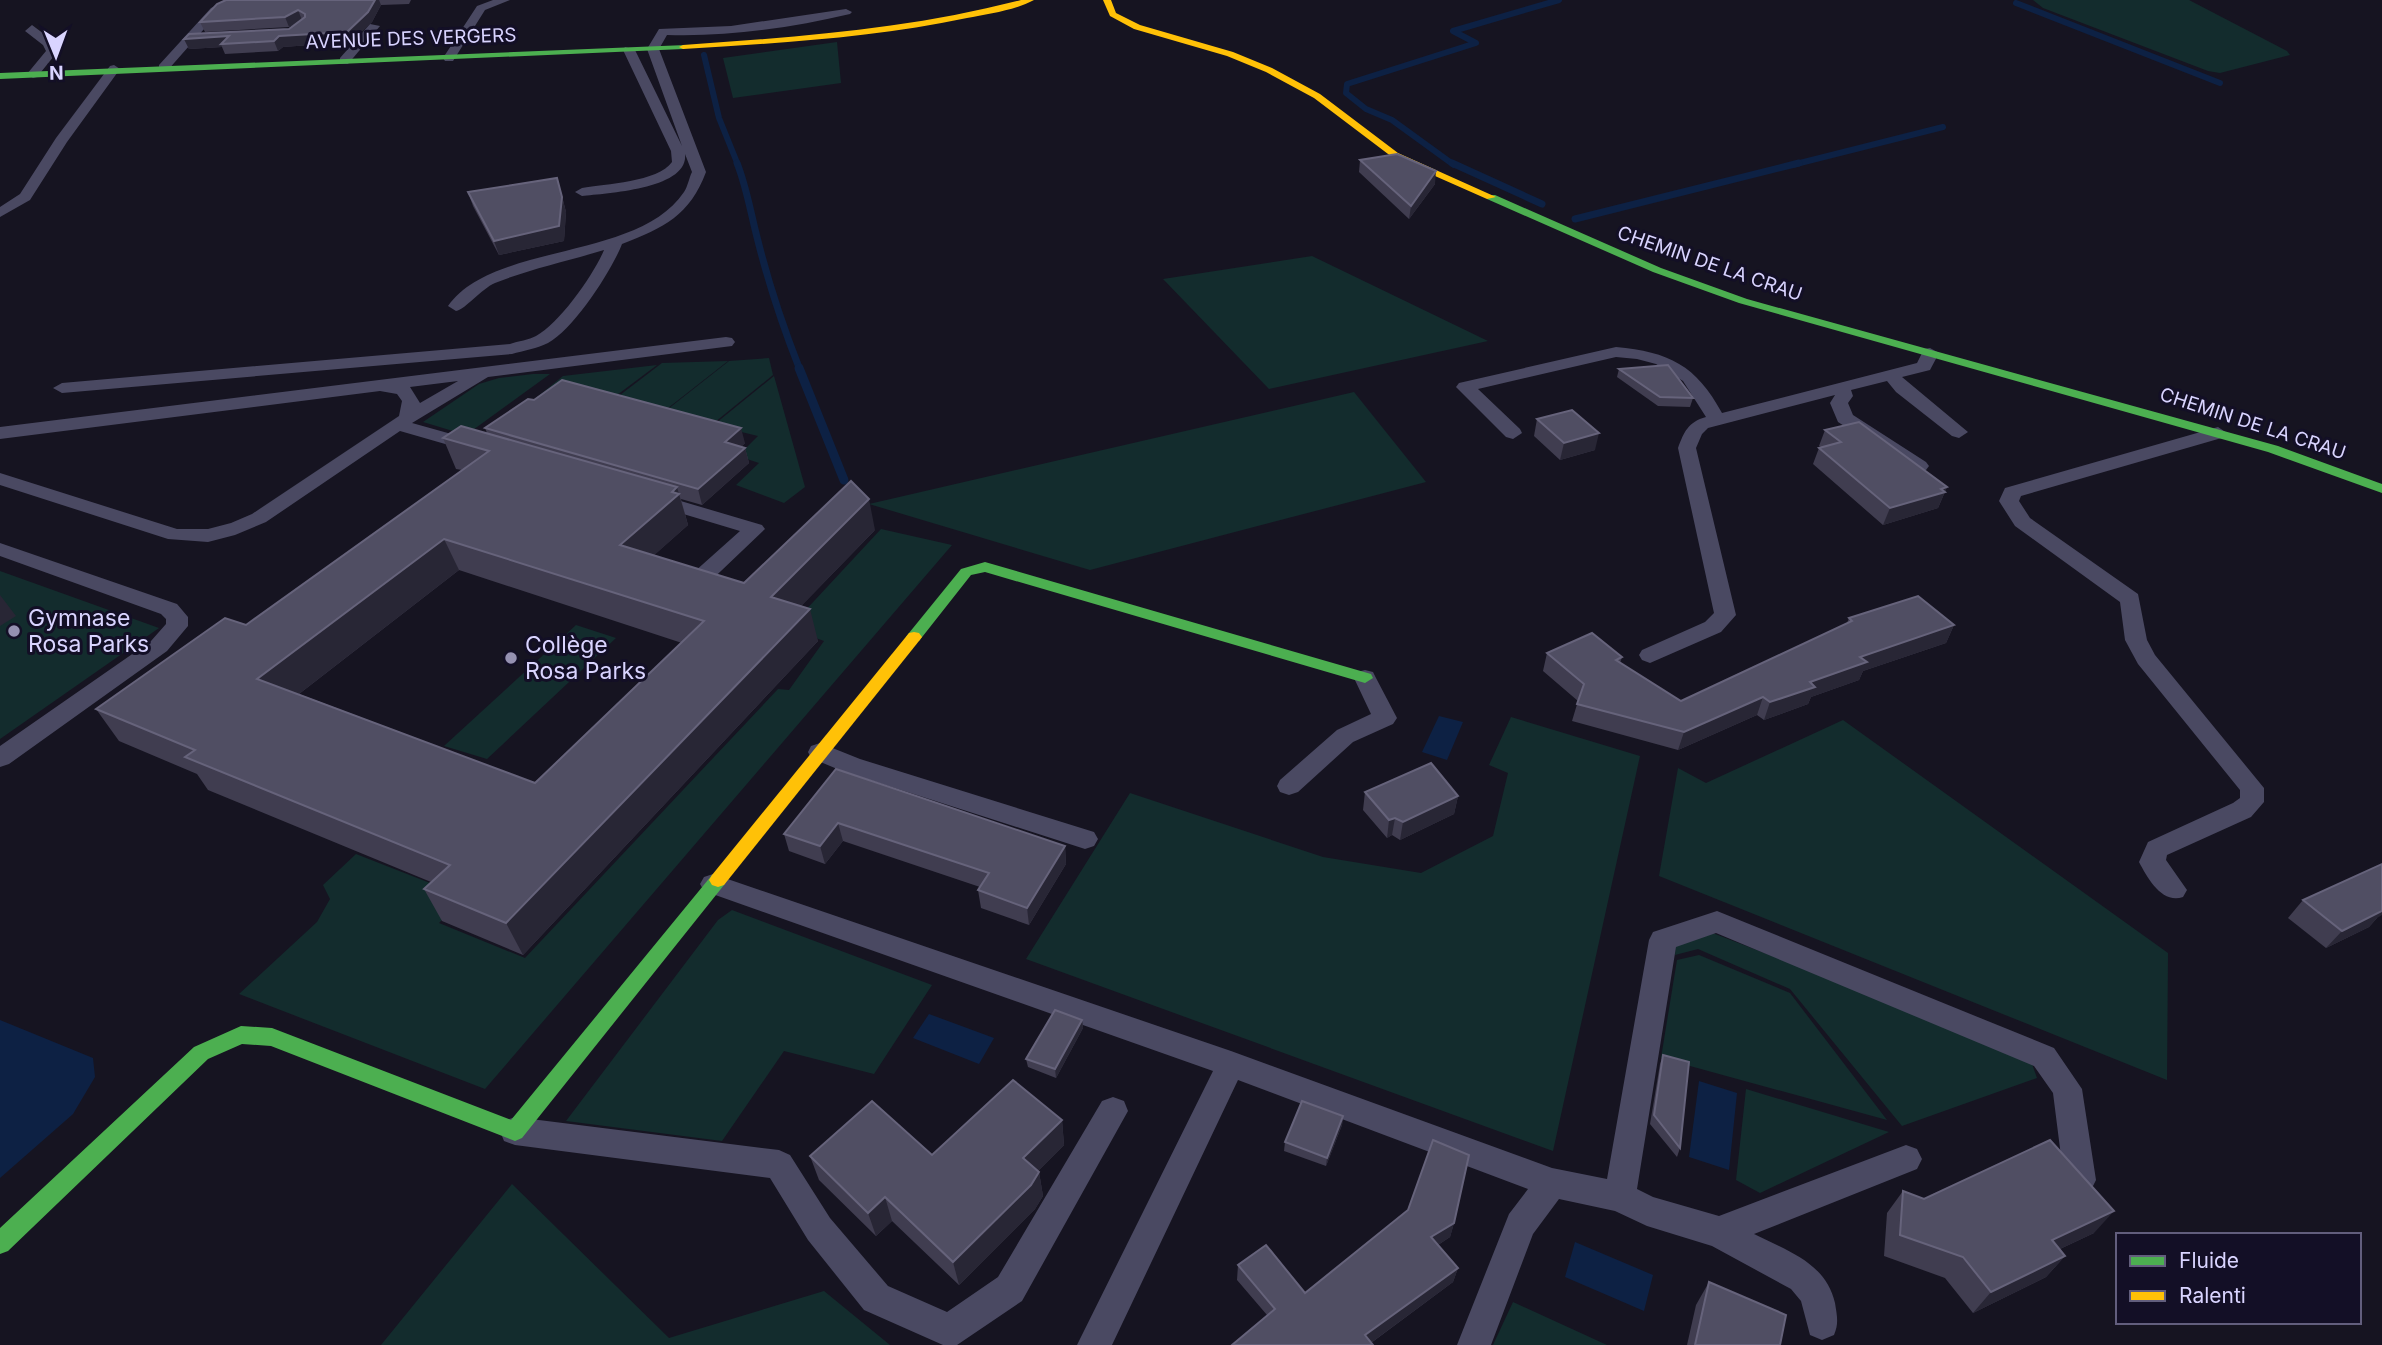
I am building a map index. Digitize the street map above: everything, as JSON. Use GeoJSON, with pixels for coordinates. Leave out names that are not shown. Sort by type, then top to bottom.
{"type":"FeatureCollection","features":[{"type":"Feature","properties":{"kind":"street"},"geometry":{"type":"LineString","coordinates":[[806,37],[928,19],[1005,0]]}},
{"type":"Feature","properties":{"kind":"street"},"geometry":{"type":"LineString","coordinates":[[806,37],[954,19],[1030,0]]}},
{"type":"Feature","properties":{"kind":"street","name":"CHEMIN DE LA CRAU"},"geometry":{"type":"LineString","coordinates":[[1107,0],[1113,14],[1138,27],[1230,54],[1269,70],[1317,96],[1395,155],[1657,271],[1743,300],[2273,449],[2382,489]]}},
{"type":"Feature","properties":{"kind":"street","name":"AVENUE DES VERGERS"},"geometry":{"type":"LineString","coordinates":[[0,77],[114,69],[653,49],[806,37]]}},
{"type":"Feature","properties":{"kind":"street"},"geometry":{"type":"LineString","coordinates":[[0,1243],[201,1053],[241,1035],[272,1037],[515,1131],[967,572],[985,567],[1365,678]]}},
{"type":"Feature","properties":{"kind":"lane"},"geometry":{"type":"LineString","coordinates":[[163,68],[215,10],[239,0]]}},
{"type":"Feature","properties":{"kind":"lane"},"geometry":{"type":"LineString","coordinates":[[449,58],[481,8],[504,0]]}},
{"type":"Feature","properties":{"kind":"lane"},"geometry":{"type":"LineString","coordinates":[[456,306],[463,296],[482,282],[616,240],[672,212],[691,192],[699,172],[653,49],[663,31],[735,28],[846,12]]}},
{"type":"Feature","properties":{"kind":"lane"},"geometry":{"type":"LineString","coordinates":[[344,61],[374,26]]}},
{"type":"Feature","properties":{"kind":"lane"},"geometry":{"type":"LineString","coordinates":[[26,75],[52,51],[48,43],[31,31],[32,29]]}},
{"type":"Feature","properties":{"kind":"lane"},"geometry":{"type":"LineString","coordinates":[[190,39],[203,38]]}},
{"type":"Feature","properties":{"kind":"lane"},"geometry":{"type":"LineString","coordinates":[[582,192],[662,178],[675,168],[679,161],[678,151],[629,50]]}},
{"type":"Feature","properties":{"kind":"lane"},"geometry":{"type":"LineString","coordinates":[[0,213],[25,197],[61,141],[114,69]]}},
{"type":"Feature","properties":{"kind":"lane"},"geometry":{"type":"LineString","coordinates":[[62,388],[512,349],[543,339],[563,321],[606,267],[616,240]]}},
{"type":"Feature","properties":{"kind":"lane"},"geometry":{"type":"LineString","coordinates":[[0,433],[726,342]]}},
{"type":"Feature","properties":{"kind":"lane"},"geometry":{"type":"LineString","coordinates":[[1513,433],[1465,387],[1616,352],[1662,360],[1689,377],[1703,394],[1717,420]]}},
{"type":"Feature","properties":{"kind":"lane"},"geometry":{"type":"LineString","coordinates":[[1650,655],[1713,627],[1725,615],[1687,448],[1693,432],[1701,424],[1924,366],[1930,353]]}},
{"type":"Feature","properties":{"kind":"lane"},"geometry":{"type":"LineString","coordinates":[[0,480],[175,535],[195,538],[217,535],[259,518],[403,422],[489,370]]}},
{"type":"Feature","properties":{"kind":"lane"},"geometry":{"type":"LineString","coordinates":[[1892,376],[1902,388],[1959,432]]}},
{"type":"Feature","properties":{"kind":"lane"},"geometry":{"type":"LineString","coordinates":[[376,385],[403,390],[411,401],[403,422]]}},
{"type":"Feature","properties":{"kind":"lane"},"geometry":{"type":"LineString","coordinates":[[1842,389],[1844,396],[1839,403],[1845,418],[1919,466]]}},
{"type":"Feature","properties":{"kind":"lane"},"geometry":{"type":"LineString","coordinates":[[403,422],[494,453]]}},
{"type":"Feature","properties":{"kind":"lane"},"geometry":{"type":"LineString","coordinates":[[2174,890],[2152,862],[2157,849],[2242,810],[2252,802],[2252,788],[2146,659],[2136,640],[2130,599],[2022,522],[2009,502],[2012,492],[2218,433]]}},
{"type":"Feature","properties":{"kind":"lane"},"geometry":{"type":"LineString","coordinates":[[638,495],[755,529],[692,586]]}},
{"type":"Feature","properties":{"kind":"lane"},"geometry":{"type":"LineString","coordinates":[[0,549],[169,609],[177,617],[177,626],[159,646],[0,758]]}},
{"type":"Feature","properties":{"kind":"lane"},"geometry":{"type":"LineString","coordinates":[[1289,786],[1345,736],[1385,718],[1365,678]]}},
{"type":"Feature","properties":{"kind":"lane"},"geometry":{"type":"LineString","coordinates":[[820,752],[851,765],[1085,839]]}},
{"type":"Feature","properties":{"kind":"lane"},"geometry":{"type":"LineString","coordinates":[[713,884],[1231,1064],[1552,1183],[1620,1197],[1647,1211],[1719,1232],[1803,1277],[1815,1294],[1822,1323]]}},
{"type":"Feature","properties":{"kind":"lane"},"geometry":{"type":"LineString","coordinates":[[1620,1197],[1663,940],[1717,922],[2044,1057],[2067,1089],[2080,1180]]}},
{"type":"Feature","properties":{"kind":"lane"},"geometry":{"type":"LineString","coordinates":[[1094,1345],[1231,1064]]}},
{"type":"Feature","properties":{"kind":"lane"},"geometry":{"type":"LineString","coordinates":[[515,1131],[779,1165],[819,1229],[876,1297],[950,1331],[1010,1289],[1113,1111]]}},
{"type":"Feature","properties":{"kind":"lane"},"geometry":{"type":"LineString","coordinates":[[1719,1232],[1906,1159]]}},
{"type":"Feature","properties":{"kind":"lane"},"geometry":{"type":"LineString","coordinates":[[1474,1345],[1520,1225],[1552,1183]]}},
{"type":"Feature","properties":{"kind":"green space"},"geometry":{"type":"Polygon","coordinates":[[[2033,0],[2189,0],[2290,55],[2220,73],[2208,71],[2043,8],[2033,0]]]}},
{"type":"Feature","properties":{"kind":"green space"},"geometry":{"type":"Polygon","coordinates":[[[837,42],[841,83],[733,98],[723,58],[837,42]]]}},
{"type":"Feature","properties":{"kind":"green space"},"geometry":{"type":"Polygon","coordinates":[[[1312,256],[1488,341],[1269,389],[1163,279],[1312,256]]]}},
{"type":"Feature","properties":{"kind":"green space"},"geometry":{"type":"Polygon","coordinates":[[[769,358],[773,375],[704,431],[640,431],[729,361],[769,358]]]}},
{"type":"Feature","properties":{"kind":"green space"},"geometry":{"type":"Polygon","coordinates":[[[728,361],[640,430],[590,418],[662,363],[728,361]]]}},
{"type":"Feature","properties":{"kind":"green space"},"geometry":{"type":"Polygon","coordinates":[[[657,365],[589,416],[531,402],[563,376],[657,365]]]}},
{"type":"Feature","properties":{"kind":"green space"},"geometry":{"type":"Polygon","coordinates":[[[550,374],[466,435],[423,422],[479,384],[499,378],[550,374]]]}},
{"type":"Feature","properties":{"kind":"green space"},"geometry":{"type":"Polygon","coordinates":[[[774,376],[805,487],[784,503],[736,485],[759,463],[738,456],[758,436],[725,428],[689,445],[774,376]]]}},
{"type":"Feature","properties":{"kind":"green space"},"geometry":{"type":"Polygon","coordinates":[[[1354,392],[1426,482],[1090,570],[869,504],[1354,392]]]}},
{"type":"Feature","properties":{"kind":"green space"},"geometry":{"type":"Polygon","coordinates":[[[881,529],[952,545],[485,1089],[239,994],[317,922],[330,899],[323,885],[356,854],[430,883],[446,866],[481,880],[439,923],[525,958],[778,689],[789,690],[824,641],[789,628],[881,529]]]}},
{"type":"Feature","properties":{"kind":"green space"},"geometry":{"type":"Polygon","coordinates":[[[0,571],[159,628],[0,739],[0,571]]]}},
{"type":"Feature","properties":{"kind":"green space"},"geometry":{"type":"Polygon","coordinates":[[[576,625],[616,638],[487,759],[444,746],[576,625]]]}},
{"type":"Feature","properties":{"kind":"green space"},"geometry":{"type":"Polygon","coordinates":[[[1511,717],[1640,756],[1553,1151],[1026,959],[1130,793],[1323,857],[1421,873],[1493,836],[1508,773],[1489,765],[1511,717]]]}},
{"type":"Feature","properties":{"kind":"green space"},"geometry":{"type":"Polygon","coordinates":[[[1843,720],[2168,953],[2167,1080],[1659,876],[1678,768],[1706,783],[1843,720]]]}},
{"type":"Feature","properties":{"kind":"green space"},"geometry":{"type":"Polygon","coordinates":[[[732,910],[932,985],[874,1074],[784,1051],[722,1141],[566,1121],[718,920],[732,910]]]}},
{"type":"Feature","properties":{"kind":"green space"},"geometry":{"type":"Polygon","coordinates":[[[1710,932],[1946,1023],[2032,1064],[2037,1078],[1902,1126],[1790,989],[1698,949],[1675,955],[1676,943],[1710,932]]]}},
{"type":"Feature","properties":{"kind":"green space"},"geometry":{"type":"Polygon","coordinates":[[[1699,955],[1790,993],[1887,1120],[1661,1058],[1677,960],[1699,955]]]}},
{"type":"Feature","properties":{"kind":"green space"},"geometry":{"type":"Polygon","coordinates":[[[1746,1089],[1889,1132],[1760,1193],[1736,1180],[1746,1089]]]}},
{"type":"Feature","properties":{"kind":"green space"},"geometry":{"type":"Polygon","coordinates":[[[512,1184],[669,1338],[824,1291],[890,1345],[381,1345],[512,1184]]]}},
{"type":"Feature","properties":{"kind":"green space"},"geometry":{"type":"Polygon","coordinates":[[[1513,1302],[1607,1345],[1493,1345],[1513,1302]]]}},
{"type":"Feature","properties":{"kind":"water"},"geometry":{"type":"Polygon","coordinates":[[[1439,716],[1463,722],[1447,760],[1422,752],[1439,716]]]}},
{"type":"Feature","properties":{"kind":"water"},"geometry":{"type":"Polygon","coordinates":[[[929,1014],[994,1038],[979,1064],[913,1038],[929,1014]]]}},
{"type":"Feature","properties":{"kind":"water"},"geometry":{"type":"Polygon","coordinates":[[[0,1020],[93,1058],[95,1077],[73,1114],[0,1178],[0,1020]]]}},
{"type":"Feature","properties":{"kind":"water"},"geometry":{"type":"Polygon","coordinates":[[[1699,1081],[1737,1093],[1729,1170],[1689,1157],[1699,1081]]]}},
{"type":"Feature","properties":{"kind":"water"},"geometry":{"type":"Polygon","coordinates":[[[1575,1242],[1653,1275],[1644,1311],[1565,1277],[1575,1242]]]}},
{"type":"Feature","properties":{"kind":"building"},"geometry":{"type":"Polygon","coordinates":[[[226,0],[375,0],[368,12],[347,32],[279,36],[274,41],[221,44],[229,36],[184,39],[189,34],[289,29],[305,17],[305,14],[298,10],[285,17],[200,22],[217,4],[226,0]]]}},
{"type":"Feature","properties":{"kind":"building"},"geometry":{"type":"Polygon","coordinates":[[[1397,154],[1436,171],[1411,206],[1360,160],[1397,154]]]}},
{"type":"Feature","properties":{"kind":"building"},"geometry":{"type":"Polygon","coordinates":[[[557,178],[562,197],[559,226],[494,241],[468,192],[557,178]]]}},
{"type":"Feature","properties":{"kind":"building"},"geometry":{"type":"Polygon","coordinates":[[[1668,365],[1693,398],[1660,397],[1619,369],[1668,365]]]}},
{"type":"Feature","properties":{"kind":"building"},"geometry":{"type":"Polygon","coordinates":[[[562,380],[741,428],[725,442],[745,448],[698,489],[485,428],[528,399],[534,400],[562,380]]]}},
{"type":"Feature","properties":{"kind":"building"},"geometry":{"type":"Polygon","coordinates":[[[1572,410],[1599,433],[1564,443],[1537,419],[1572,410]]]}},
{"type":"Feature","properties":{"kind":"building"},"geometry":{"type":"Polygon","coordinates":[[[1859,422],[1947,487],[1941,489],[1945,492],[1890,508],[1819,448],[1841,442],[1825,430],[1859,422]]]}},
{"type":"Feature","properties":{"kind":"building"},"geometry":{"type":"Polygon","coordinates":[[[461,426],[677,487],[672,492],[679,494],[620,545],[744,583],[851,481],[869,499],[771,597],[810,609],[506,923],[424,889],[450,865],[185,757],[195,750],[96,709],[225,618],[246,625],[489,451],[443,438],[461,426]],[[444,539],[257,679],[535,783],[704,621],[444,539]]]}},
{"type":"Feature","properties":{"kind":"building"},"geometry":{"type":"Polygon","coordinates":[[[1918,596],[1954,625],[1860,657],[1867,662],[1810,682],[1815,687],[1770,702],[1763,697],[1684,732],[1577,704],[1584,684],[1547,653],[1592,633],[1622,657],[1616,660],[1681,701],[1852,621],[1849,618],[1918,596]]]}},
{"type":"Feature","properties":{"kind":"building"},"geometry":{"type":"Polygon","coordinates":[[[1431,763],[1458,796],[1403,822],[1395,818],[1389,820],[1365,792],[1431,763]]]}},
{"type":"Feature","properties":{"kind":"building"},"geometry":{"type":"Polygon","coordinates":[[[836,769],[1065,846],[1027,908],[978,890],[989,873],[838,823],[820,846],[784,834],[836,769]]]}},
{"type":"Feature","properties":{"kind":"building"},"geometry":{"type":"Polygon","coordinates":[[[2382,864],[2382,911],[2342,931],[2303,900],[2382,864]]]}},
{"type":"Feature","properties":{"kind":"building"},"geometry":{"type":"Polygon","coordinates":[[[1055,1010],[1082,1020],[1055,1069],[1026,1059],[1055,1010]]]}},
{"type":"Feature","properties":{"kind":"building"},"geometry":{"type":"Polygon","coordinates":[[[1663,1055],[1689,1062],[1680,1148],[1654,1115],[1663,1055]]]}},
{"type":"Feature","properties":{"kind":"building"},"geometry":{"type":"Polygon","coordinates":[[[1013,1080],[1062,1120],[1023,1158],[1039,1172],[1031,1185],[953,1262],[885,1197],[868,1213],[810,1156],[872,1101],[932,1155],[1013,1080]]]}},
{"type":"Feature","properties":{"kind":"building"},"geometry":{"type":"Polygon","coordinates":[[[1302,1101],[1343,1116],[1327,1158],[1285,1142],[1302,1101]]]}},
{"type":"Feature","properties":{"kind":"building"},"geometry":{"type":"Polygon","coordinates":[[[1433,1140],[1469,1155],[1454,1223],[1431,1237],[1458,1268],[1365,1335],[1373,1345],[1232,1345],[1275,1309],[1238,1265],[1266,1245],[1305,1293],[1408,1210],[1433,1140]]]}},
{"type":"Feature","properties":{"kind":"building"},"geometry":{"type":"Polygon","coordinates":[[[2050,1140],[2114,1211],[2052,1240],[2065,1256],[1991,1292],[1963,1257],[1900,1235],[1903,1191],[1924,1199],[2050,1140]]]}},
{"type":"Feature","properties":{"kind":"building"},"geometry":{"type":"Polygon","coordinates":[[[1709,1282],[1786,1315],[1780,1345],[1695,1345],[1709,1282]]]}},
{"type":"Feature","properties":{"kind":"waterway"},"geometry":{"type":"LineString","coordinates":[[1454,165],[1392,120],[1366,109],[1346,93],[1347,84],[1476,43],[1453,31],[1559,0]]}},
{"type":"Feature","properties":{"kind":"waterway"},"geometry":{"type":"LineString","coordinates":[[2016,3],[2220,83]]}},
{"type":"Feature","properties":{"kind":"waterway"},"geometry":{"type":"LineString","coordinates":[[704,55],[719,118],[738,165]]}},
{"type":"Feature","properties":{"kind":"waterway"},"geometry":{"type":"LineString","coordinates":[[1792,165],[1943,127]]}},
{"type":"Feature","properties":{"kind":"waterway"},"geometry":{"type":"LineString","coordinates":[[737,163],[772,290],[800,370]]}},
{"type":"Feature","properties":{"kind":"waterway"},"geometry":{"type":"LineString","coordinates":[[1452,163],[1542,204]]}},
{"type":"Feature","properties":{"kind":"waterway"},"geometry":{"type":"LineString","coordinates":[[1575,219],[1799,163]]}},
{"type":"Feature","properties":{"kind":"waterway"},"geometry":{"type":"LineString","coordinates":[[799,368],[844,480]]}},
{"type":"Feature","properties":{"kind":"traffic: fast"},"geometry":{"type":"LineString","coordinates":[[0,76],[683,47]]}},
{"type":"Feature","properties":{"kind":"traffic: fast"},"geometry":{"type":"LineString","coordinates":[[1491,197],[1657,270],[1743,301],[2273,449],[2382,489]]}},
{"type":"Feature","properties":{"kind":"traffic: fast"},"geometry":{"type":"LineString","coordinates":[[914,637],[966,572],[985,567],[1365,678]]}},
{"type":"Feature","properties":{"kind":"traffic: fast"},"geometry":{"type":"LineString","coordinates":[[0,1243],[201,1053],[241,1035],[272,1037],[515,1131],[718,880]]}},
{"type":"Feature","properties":{"kind":"traffic: slow"},"geometry":{"type":"LineString","coordinates":[[683,47],[858,33],[945,20],[1030,0]]}},
{"type":"Feature","properties":{"kind":"traffic: slow"},"geometry":{"type":"LineString","coordinates":[[1107,0],[1113,14],[1137,27],[1230,54],[1269,70],[1317,96],[1395,155],[1491,197]]}},
{"type":"Feature","properties":{"kind":"traffic: slow"},"geometry":{"type":"LineString","coordinates":[[718,880],[914,637]]}},
{"type":"Feature","properties":{"kind":"place","name":"Gymnase Rosa Parks"},"geometry":{"type":"Point","coordinates":[14,631]}},
{"type":"Feature","properties":{"kind":"place","name":"Collège Rosa Parks"},"geometry":{"type":"Point","coordinates":[511,658]}}]}
